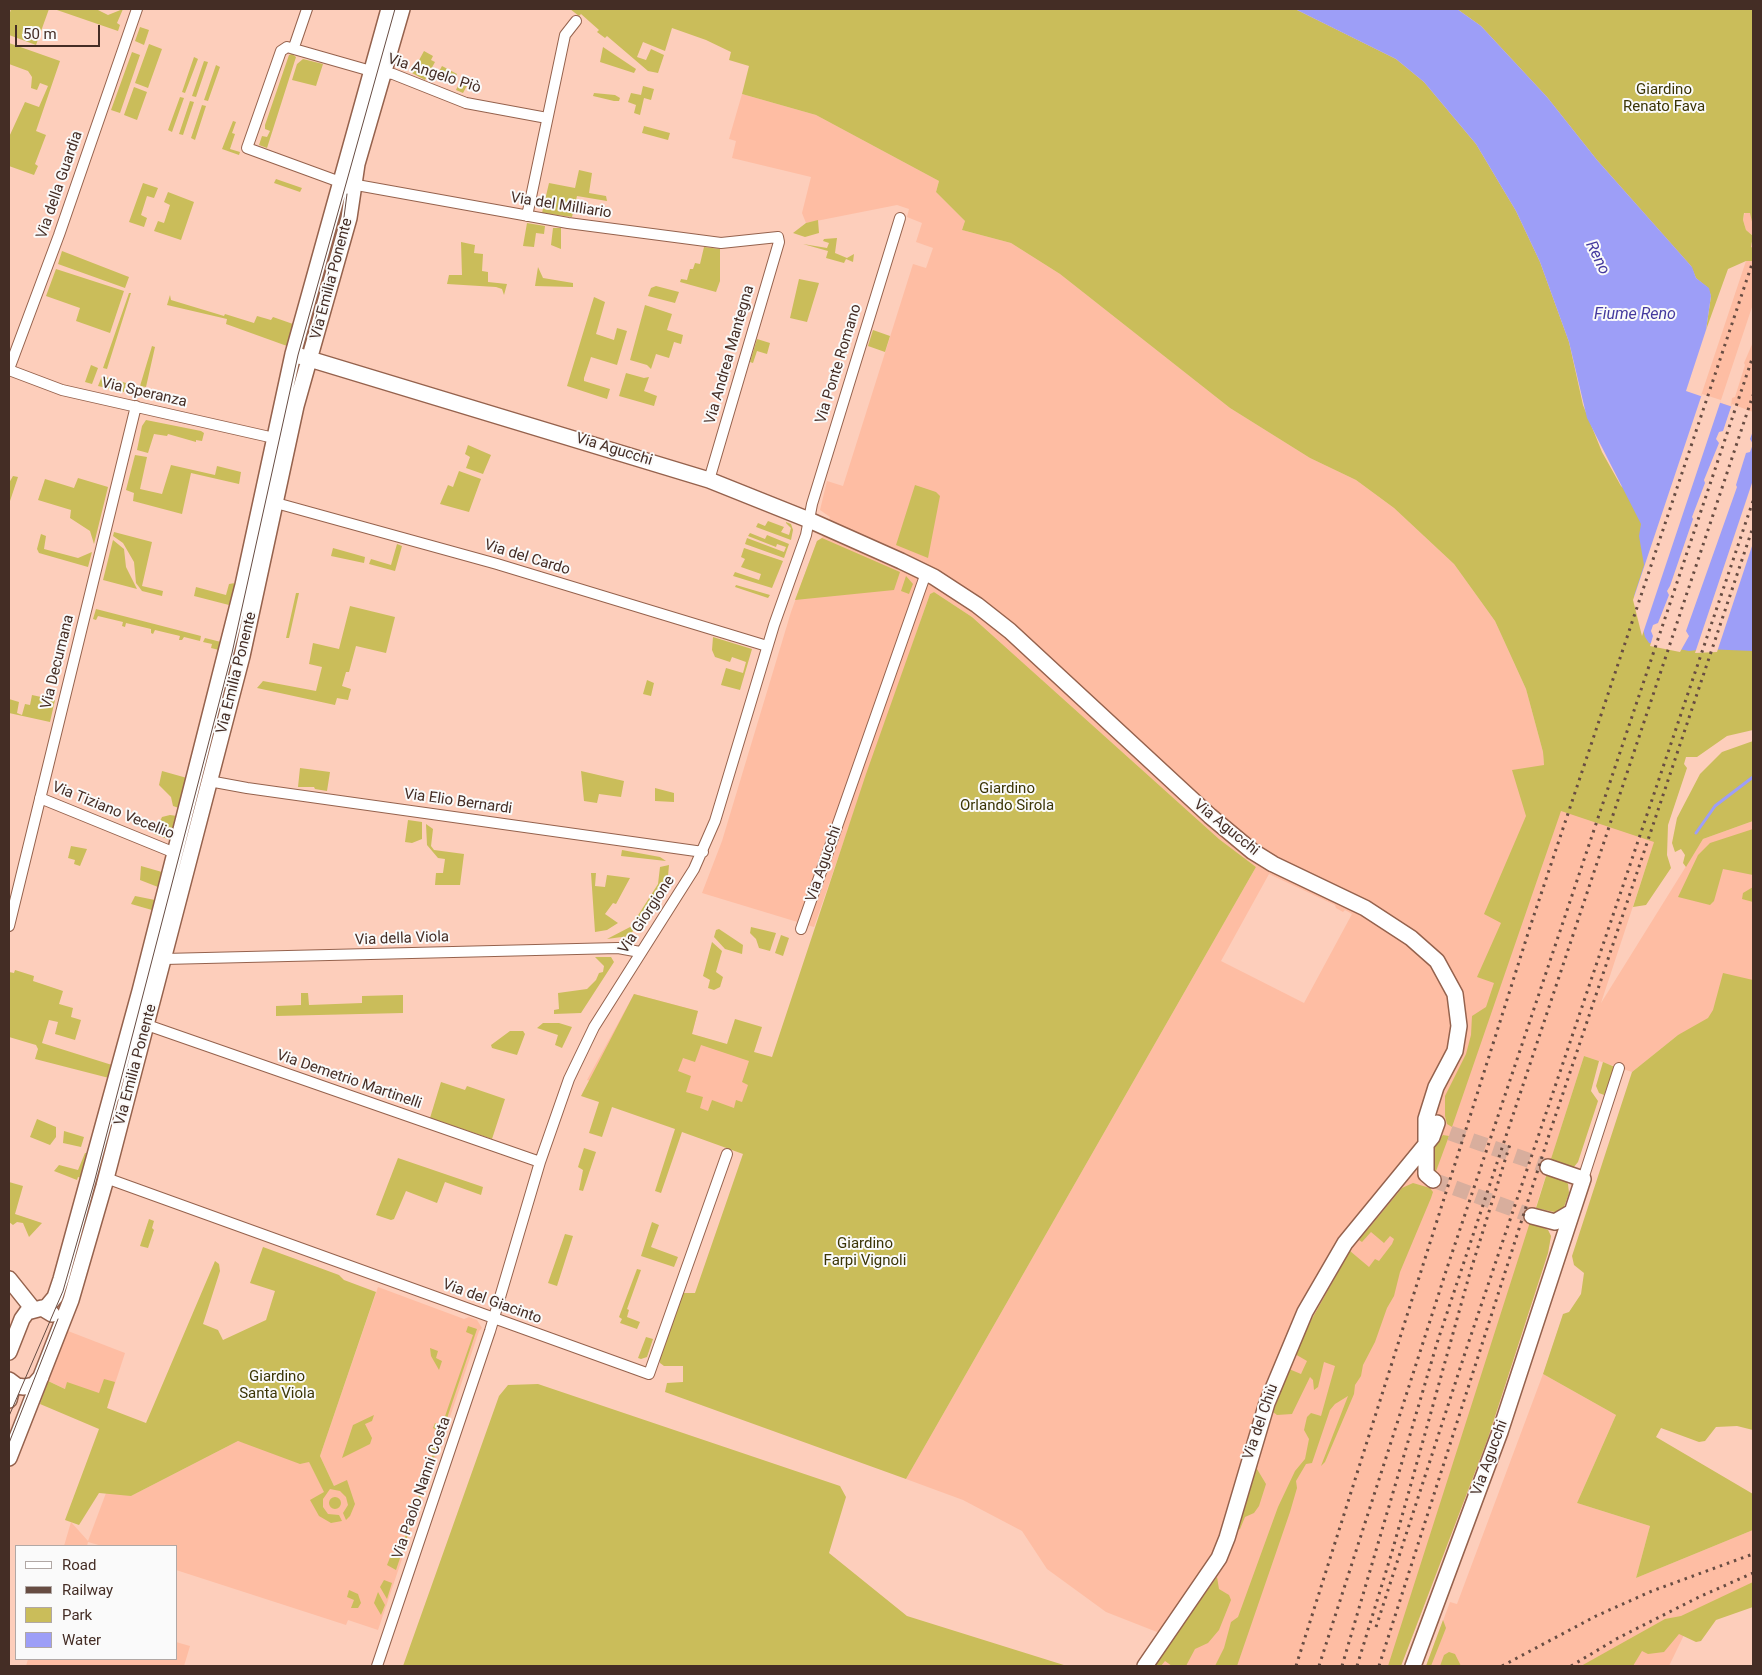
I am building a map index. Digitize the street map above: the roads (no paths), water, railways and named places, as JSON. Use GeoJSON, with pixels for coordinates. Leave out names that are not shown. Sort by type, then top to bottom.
{"type":"FeatureCollection","features":[{"type":"Feature","properties":{"kind":"street","name":"Via della Guardia"},"geometry":{"type":"LineString","coordinates":[[9,370],[59,235],[137,9]]}},
{"type":"Feature","properties":{"kind":"street"},"geometry":{"type":"LineString","coordinates":[[294,47],[307,9]]}},
{"type":"Feature","properties":{"kind":"street","name":"Via Emilia Ponente"},"geometry":{"type":"LineString","coordinates":[[9,1352],[22,1318],[39,1309],[57,1291],[86,1192],[236,614],[293,354],[346,184],[377,71],[389,9]]}},
{"type":"Feature","properties":{"kind":"street","name":"Via Emilia Ponente"},"geometry":{"type":"LineString","coordinates":[[377,71],[402,9]]}},
{"type":"Feature","properties":{"kind":"street"},"geometry":{"type":"LineString","coordinates":[[527,216],[565,35],[576,21]]}},
{"type":"Feature","properties":{"kind":"street"},"geometry":{"type":"LineString","coordinates":[[346,184],[247,148],[281,51],[284,48],[294,47],[377,71]]}},
{"type":"Feature","properties":{"kind":"street","name":"Via Angelo Piò"},"geometry":{"type":"LineString","coordinates":[[377,71],[466,102],[547,118]]}},
{"type":"Feature","properties":{"kind":"street","name":"Via Emilia Ponente"},"geometry":{"type":"LineString","coordinates":[[9,1458],[71,1300],[147,1025],[244,646],[296,406],[349,218],[346,184]]}},
{"type":"Feature","properties":{"kind":"street","name":"Via del Milliario"},"geometry":{"type":"LineString","coordinates":[[346,184],[527,216],[647,234],[721,243],[775,236],[779,238]]}},
{"type":"Feature","properties":{"kind":"street","name":"Via Ponte Romano"},"geometry":{"type":"LineString","coordinates":[[809,520],[900,218]]}},
{"type":"Feature","properties":{"kind":"street","name":"Via Andrea Mantegna"},"geometry":{"type":"LineString","coordinates":[[709,480],[779,238]]}},
{"type":"Feature","properties":{"kind":"street","name":"Via Agucchi"},"geometry":{"type":"LineString","coordinates":[[293,354],[709,480],[809,520],[926,573],[978,605],[1010,631],[1161,772],[1245,845],[1267,860],[1371,911],[1411,938],[1437,961],[1455,994],[1459,1026],[1455,1051],[1433,1093],[1426,1120],[1425,1144],[1430,1178]]}},
{"type":"Feature","properties":{"kind":"street","name":"Via Speranza"},"geometry":{"type":"LineString","coordinates":[[9,370],[54,388],[274,438]]}},
{"type":"Feature","properties":{"kind":"street","name":"Via Decumana"},"geometry":{"type":"LineString","coordinates":[[9,926],[136,406]]}},
{"type":"Feature","properties":{"kind":"street","name":"Via del Cardo"},"geometry":{"type":"LineString","coordinates":[[276,503],[496,564],[767,646]]}},
{"type":"Feature","properties":{"kind":"street","name":"Via Giorgione"},"geometry":{"type":"LineString","coordinates":[[493,1319],[540,1162],[578,1059],[640,952],[680,893],[703,852],[720,807],[767,646],[809,520]]}},
{"type":"Feature","properties":{"kind":"street","name":"Via Agucchi"},"geometry":{"type":"LineString","coordinates":[[801,929],[926,573]]}},
{"type":"Feature","properties":{"kind":"street","name":"Via Elio Bernardi"},"geometry":{"type":"LineString","coordinates":[[210,781],[257,790],[703,852]]}},
{"type":"Feature","properties":{"kind":"street","name":"Via Tiziano Vecellio"},"geometry":{"type":"LineString","coordinates":[[40,798],[175,853]]}},
{"type":"Feature","properties":{"kind":"street","name":"Via della Viola"},"geometry":{"type":"LineString","coordinates":[[164,960],[618,948],[640,952]]}},
{"type":"Feature","properties":{"kind":"street","name":"Via Demetrio Martinelli"},"geometry":{"type":"LineString","coordinates":[[147,1025],[540,1162]]}},
{"type":"Feature","properties":{"kind":"street","name":"Via Agucchi"},"geometry":{"type":"LineString","coordinates":[[1413,1666],[1500,1432],[1619,1068]]}},
{"type":"Feature","properties":{"kind":"street"},"geometry":{"type":"LineString","coordinates":[[1425,1144],[1434,1133],[1437,1123],[1433,1093]]}},
{"type":"Feature","properties":{"kind":"street"},"geometry":{"type":"LineString","coordinates":[[1437,1123],[1443,1130],[1450,1133]]}},
{"type":"Feature","properties":{"kind":"street","name":"Via del Chiù"},"geometry":{"type":"LineString","coordinates":[[1145,1666],[1218,1558],[1227,1538],[1267,1403],[1305,1312],[1345,1244],[1425,1144]]}},
{"type":"Feature","properties":{"kind":"street","name":"Via del Giacinto"},"geometry":{"type":"LineString","coordinates":[[106,1178],[650,1374],[727,1154]]}},
{"type":"Feature","properties":{"kind":"street"},"geometry":{"type":"LineString","coordinates":[[1548,1168],[1583,1179]]}},
{"type":"Feature","properties":{"kind":"street","name":"Via del Chiù"},"geometry":{"type":"LineString","coordinates":[[1393,1186],[1410,1176],[1430,1178]]}},
{"type":"Feature","properties":{"kind":"street"},"geometry":{"type":"LineString","coordinates":[[1532,1216],[1550,1221],[1560,1220],[1572,1212]]}},
{"type":"Feature","properties":{"kind":"street"},"geometry":{"type":"LineString","coordinates":[[1550,1221],[1560,1234],[1561,1247]]}},
{"type":"Feature","properties":{"kind":"street"},"geometry":{"type":"LineString","coordinates":[[9,1279],[39,1309],[56,1318],[58,1333]]}},
{"type":"Feature","properties":{"kind":"street","name":"Via Paolo Nanni Costa"},"geometry":{"type":"LineString","coordinates":[[378,1666],[493,1319]]}},
{"type":"Feature","properties":{"kind":"street"},"geometry":{"type":"LineString","coordinates":[[9,1380],[17,1386],[28,1387],[34,1385],[42,1376]]}},
{"type":"Feature","properties":{"kind":"street"},"geometry":{"type":"LineString","coordinates":[[9,1380],[12,1388],[9,1400]]}},
{"type":"Feature","properties":{"kind":"water","name":"Fiume Reno"},"geometry":{"type":"Polygon","coordinates":[[[1295,9],[1457,9],[1481,26],[1547,97],[1597,160],[1692,267],[1696,278],[1709,288],[1711,296],[1706,330],[1686,391],[1753,414],[1753,651],[1705,649],[1689,651],[1649,643],[1645,637],[1634,596],[1644,565],[1639,536],[1641,524],[1587,418],[1569,342],[1540,262],[1516,211],[1476,144],[1424,82],[1396,59],[1295,9]]]}},
{"type":"Feature","properties":{"kind":"waterway"},"geometry":{"type":"LineString","coordinates":[[1696,833],[1715,806],[1753,777]]}},
{"type":"Feature","properties":{"kind":"tunnel"},"geometry":{"type":"LineString","coordinates":[[1450,1133],[1548,1167]]}},
{"type":"Feature","properties":{"kind":"tunnel"},"geometry":{"type":"LineString","coordinates":[[1433,1180],[1532,1216]]}},
{"type":"Feature","properties":{"kind":"tram line"},"geometry":{"type":"LineString","coordinates":[[9,1416],[63,1291],[94,1183],[232,653],[298,355],[395,9]]}},
{"type":"Feature","properties":{"kind":"tram line"},"geometry":{"type":"LineString","coordinates":[[310,339],[344,217],[347,194]]}},
{"type":"Feature","properties":{"kind":"tram line"},"geometry":{"type":"LineString","coordinates":[[9,1443],[58,1319]]}},
{"type":"Feature","properties":{"kind":"railway"},"geometry":{"type":"LineString","coordinates":[[1296,1666],[1530,927],[1753,261]]}},
{"type":"Feature","properties":{"kind":"railway"},"geometry":{"type":"LineString","coordinates":[[1319,1666],[1447,1268],[1753,356]]}},
{"type":"Feature","properties":{"kind":"railway"},"geometry":{"type":"LineString","coordinates":[[1342,1666],[1437,1343],[1753,395]]}},
{"type":"Feature","properties":{"kind":"railway"},"geometry":{"type":"LineString","coordinates":[[1376,1627],[1466,1350],[1753,501]]}},
{"type":"Feature","properties":{"kind":"railway"},"geometry":{"type":"LineString","coordinates":[[1379,1666],[1550,1132],[1753,527]]}},
{"type":"Feature","properties":{"kind":"railway"},"geometry":{"type":"LineString","coordinates":[[1357,1666],[1392,1552],[1469,1276],[1511,1141]]}},
{"type":"Feature","properties":{"kind":"railway"},"geometry":{"type":"LineString","coordinates":[[1502,1666],[1596,1616],[1652,1591],[1753,1554]]}},
{"type":"Feature","properties":{"kind":"railway"},"geometry":{"type":"LineString","coordinates":[[1571,1666],[1618,1638],[1699,1597],[1753,1573]]}},
{"type":"Feature","properties":{"kind":"park label","name":"Giardino Renato Fava"},"geometry":{"type":"Point","coordinates":[1664,98]}},
{"type":"Feature","properties":{"kind":"park label","name":"Giardino Orlando Sirola"},"geometry":{"type":"Point","coordinates":[1007,798]}},
{"type":"Feature","properties":{"kind":"park label","name":"Giardino Farpi Vignoli"},"geometry":{"type":"Point","coordinates":[865,1252]}},
{"type":"Feature","properties":{"kind":"park label","name":"Giardino Santa Viola"},"geometry":{"type":"Point","coordinates":[277,1386]}},
{"type":"Feature","properties":{"kind":"water label","name":"Reno"},"geometry":{"type":"Point","coordinates":[1597,258]}}]}
